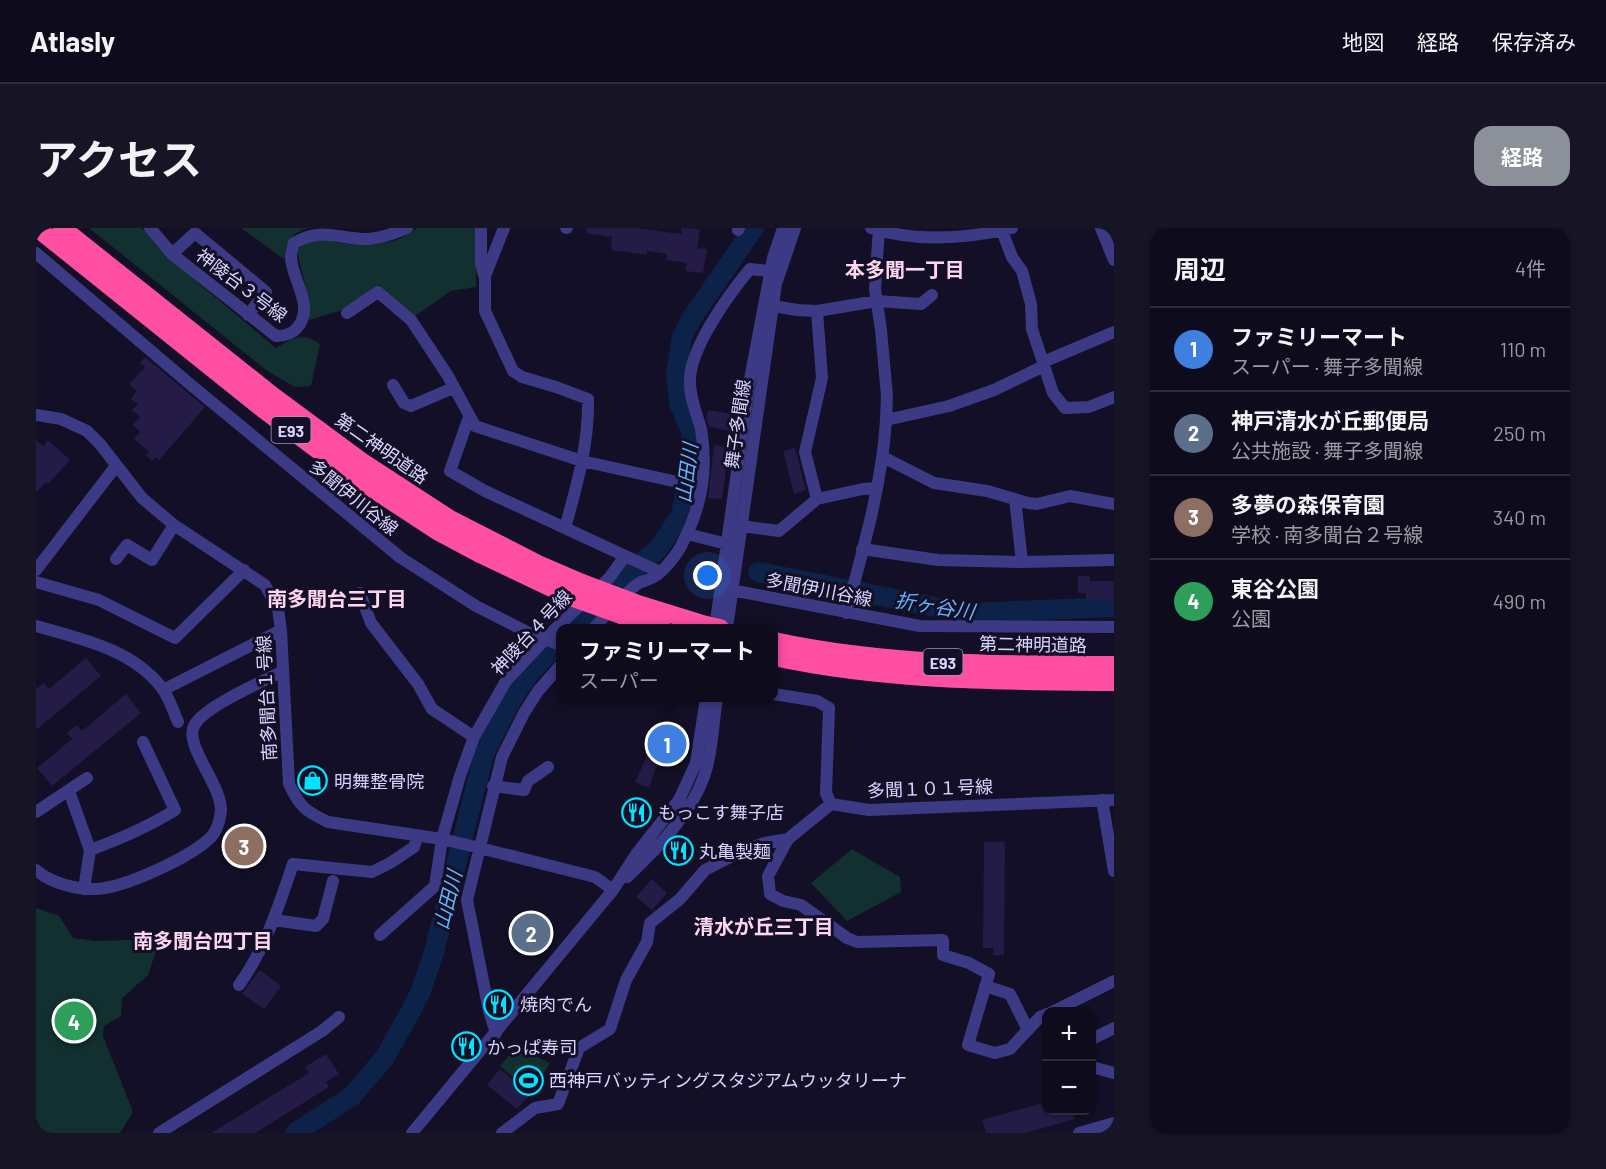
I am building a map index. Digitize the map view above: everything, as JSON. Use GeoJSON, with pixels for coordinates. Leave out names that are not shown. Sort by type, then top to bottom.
{"type":"FeatureCollection","features":[{"type":"Feature","properties":{"kind":"highway","name":"第二神明道路"},"geometry":{"type":"LineString","coordinates":[[37,228],[263,409],[358,480],[437,531],[491,560],[568,596],[700,624]]}},
{"type":"Feature","properties":{"kind":"highway","name":"第二神明道路"},"geometry":{"type":"LineString","coordinates":[[62,228],[273,396],[379,474],[450,519],[582,583],[655,624]]}},
{"type":"Feature","properties":{"kind":"highway","name":"第二神明道路"},"geometry":{"type":"LineString","coordinates":[[778,642],[852,655],[909,660],[980,664],[1114,665]]}},
{"type":"Feature","properties":{"kind":"highway","name":"第二神明道路"},"geometry":{"type":"LineString","coordinates":[[778,658],[849,670],[927,677],[1114,682]]}},
{"type":"Feature","properties":{"kind":"street","name":"神陵台３号線"},"geometry":{"type":"LineString","coordinates":[[150,228],[172,254],[276,336],[284,336],[295,330],[303,320],[303,299],[291,257],[294,243],[304,235],[315,231],[361,239],[379,238],[407,228]]}},
{"type":"Feature","properties":{"kind":"street"},"geometry":{"type":"LineString","coordinates":[[480,228],[486,311],[513,371],[522,377],[588,399],[588,425],[582,461],[565,528]]}},
{"type":"Feature","properties":{"kind":"street"},"geometry":{"type":"LineString","coordinates":[[485,276],[504,228]]}},
{"type":"Feature","properties":{"kind":"street","name":"舞子多聞線"},"geometry":{"type":"LineString","coordinates":[[715,624],[727,590],[736,525],[743,424],[783,228]]}},
{"type":"Feature","properties":{"kind":"street","name":"舞子多聞線"},"geometry":{"type":"LineString","coordinates":[[775,271],[795,228]]}},
{"type":"Feature","properties":{"kind":"street"},"geometry":{"type":"LineString","coordinates":[[1101,228],[1114,260]]}},
{"type":"Feature","properties":{"kind":"street"},"geometry":{"type":"LineString","coordinates":[[846,613],[877,488],[883,457],[886,420],[887,396],[875,290],[876,229],[925,237],[951,238],[1005,229],[1012,257],[1022,272],[1031,304],[1032,329],[1053,393],[1065,408],[1089,407],[1114,397]]}},
{"type":"Feature","properties":{"kind":"street"},"geometry":{"type":"LineString","coordinates":[[172,254],[195,233],[266,292],[248,315]]}},
{"type":"Feature","properties":{"kind":"street","name":"多聞伊川谷線"},"geometry":{"type":"LineString","coordinates":[[36,253],[191,385],[401,558],[476,606],[529,633],[556,643]]}},
{"type":"Feature","properties":{"kind":"street"},"geometry":{"type":"LineString","coordinates":[[598,624],[639,584],[660,572],[683,543],[701,497],[705,464],[701,430],[689,379],[697,350],[750,269],[775,271]]}},
{"type":"Feature","properties":{"kind":"street"},"geometry":{"type":"LineString","coordinates":[[347,313],[378,292],[411,320],[448,376],[475,426],[582,461],[673,481]]}},
{"type":"Feature","properties":{"kind":"street"},"geometry":{"type":"LineString","coordinates":[[768,305],[817,311],[877,301],[921,304],[932,295]]}},
{"type":"Feature","properties":{"kind":"street"},"geometry":{"type":"LineString","coordinates":[[817,311],[822,378],[805,452],[817,499]]}},
{"type":"Feature","properties":{"kind":"street"},"geometry":{"type":"LineString","coordinates":[[886,420],[949,406],[994,390],[1114,332]]}},
{"type":"Feature","properties":{"kind":"street"},"geometry":{"type":"LineString","coordinates":[[393,385],[404,403],[411,406],[453,388]]}},
{"type":"Feature","properties":{"kind":"street","name":"南多聞台１号線"},"geometry":{"type":"LineString","coordinates":[[36,416],[62,419],[87,431],[142,498],[174,525],[265,585],[278,609],[282,630],[289,784],[298,804],[328,822],[442,839],[480,848],[595,877],[613,890]]}},
{"type":"Feature","properties":{"kind":"street"},"geometry":{"type":"LineString","coordinates":[[469,417],[450,471],[485,491],[660,572]]}},
{"type":"Feature","properties":{"kind":"street"},"geometry":{"type":"LineString","coordinates":[[883,457],[934,483],[987,491],[1037,504],[1070,496],[1114,504]]}},
{"type":"Feature","properties":{"kind":"street"},"geometry":{"type":"LineString","coordinates":[[36,570],[116,466]]}},
{"type":"Feature","properties":{"kind":"street"},"geometry":{"type":"LineString","coordinates":[[736,525],[779,531],[817,499],[877,488]]}},
{"type":"Feature","properties":{"kind":"street"},"geometry":{"type":"LineString","coordinates":[[1015,499],[1022,562]]}},
{"type":"Feature","properties":{"kind":"street"},"geometry":{"type":"LineString","coordinates":[[116,559],[127,545],[152,560],[174,525]]}},
{"type":"Feature","properties":{"kind":"street","name":"舞子多聞線"},"geometry":{"type":"LineString","coordinates":[[728,624],[727,543],[736,525]]}},
{"type":"Feature","properties":{"kind":"street"},"geometry":{"type":"LineString","coordinates":[[687,534],[727,543]]}},
{"type":"Feature","properties":{"kind":"street"},"geometry":{"type":"LineString","coordinates":[[862,549],[938,560],[1022,562],[1114,560]]}},
{"type":"Feature","properties":{"kind":"street","name":"神陵台４号線"},"geometry":{"type":"LineString","coordinates":[[560,624],[610,577],[625,556]]}},
{"type":"Feature","properties":{"kind":"street"},"geometry":{"type":"LineString","coordinates":[[36,582],[99,600],[175,638],[244,570]]}},
{"type":"Feature","properties":{"kind":"street","name":"多聞伊川谷線"},"geometry":{"type":"LineString","coordinates":[[727,590],[920,626],[1114,627]]}},
{"type":"Feature","properties":{"kind":"street"},"geometry":{"type":"LineString","coordinates":[[360,593],[372,623],[418,684],[432,709],[474,737]]}},
{"type":"Feature","properties":{"kind":"street"},"geometry":{"type":"LineString","coordinates":[[36,626],[93,642],[143,668],[163,690],[178,722]]}},
{"type":"Feature","properties":{"kind":"street","name":"神陵台４号線"},"geometry":{"type":"LineString","coordinates":[[380,935],[435,886],[442,839],[474,737],[506,681],[556,628]]}},
{"type":"Feature","properties":{"kind":"street"},"geometry":{"type":"LineString","coordinates":[[163,690],[282,630]]}},
{"type":"Feature","properties":{"kind":"street"},"geometry":{"type":"LineString","coordinates":[[36,870],[59,883],[84,889],[126,884],[193,850],[212,836],[217,828],[221,810],[218,791],[192,741],[193,727],[203,712],[283,671]]}},
{"type":"Feature","properties":{"kind":"street"},"geometry":{"type":"LineString","coordinates":[[496,1033],[489,1011],[467,900],[502,756],[538,691],[556,671]]}},
{"type":"Feature","properties":{"kind":"street"},"geometry":{"type":"LineString","coordinates":[[778,695],[817,701],[829,708],[826,793],[831,804],[788,839],[768,876],[770,894],[783,902],[801,905],[847,938],[857,942],[943,940],[943,955],[969,963],[987,980],[1010,994],[1028,1030]]}},
{"type":"Feature","properties":{"kind":"street"},"geometry":{"type":"LineString","coordinates":[[412,1133],[613,890],[637,853],[679,800],[696,763],[705,702]]}},
{"type":"Feature","properties":{"kind":"street"},"geometry":{"type":"LineString","coordinates":[[613,890],[646,860],[691,802],[703,779],[708,763],[716,702]]}},
{"type":"Feature","properties":{"kind":"street"},"geometry":{"type":"LineString","coordinates":[[90,850],[152,825],[176,810],[143,742]]}},
{"type":"Feature","properties":{"kind":"street"},"geometry":{"type":"LineString","coordinates":[[493,786],[524,790],[528,781],[548,767]]}},
{"type":"Feature","properties":{"kind":"street"},"geometry":{"type":"LineString","coordinates":[[36,812],[87,778]]}},
{"type":"Feature","properties":{"kind":"street"},"geometry":{"type":"LineString","coordinates":[[69,791],[90,850],[84,889]]}},
{"type":"Feature","properties":{"kind":"street"},"geometry":{"type":"LineString","coordinates":[[1108,800],[1114,871]]}},
{"type":"Feature","properties":{"kind":"street","name":"多聞１０１号線"},"geometry":{"type":"LineString","coordinates":[[831,804],[869,810],[1108,800]]}},
{"type":"Feature","properties":{"kind":"street"},"geometry":{"type":"LineString","coordinates":[[238,985],[255,962],[274,920],[293,864],[372,872],[414,847],[417,837]]}},
{"type":"Feature","properties":{"kind":"street"},"geometry":{"type":"LineString","coordinates":[[502,1133],[535,1108],[558,1104],[579,1048],[610,1029],[626,980],[647,942],[650,923],[680,899],[705,870],[744,850],[788,839]]}},
{"type":"Feature","properties":{"kind":"street"},"geometry":{"type":"LineString","coordinates":[[274,920],[316,926],[323,919],[333,881]]}},
{"type":"Feature","properties":{"kind":"street"},"geometry":{"type":"LineString","coordinates":[[987,980],[968,1045],[995,1053],[1010,1049],[1042,1016]]}},
{"type":"Feature","properties":{"kind":"street"},"geometry":{"type":"LineString","coordinates":[[1060,1007],[1114,981]]}},
{"type":"Feature","properties":{"kind":"street"},"geometry":{"type":"LineString","coordinates":[[159,1133],[322,1031],[339,1017]]}},
{"type":"Feature","properties":{"kind":"street"},"geometry":{"type":"LineString","coordinates":[[1096,1037],[1114,1028]]}},
{"type":"Feature","properties":{"kind":"street"},"geometry":{"type":"LineString","coordinates":[[1096,1068],[1114,1073]]}},
{"type":"Feature","properties":{"kind":"street"},"geometry":{"type":"LineString","coordinates":[[1079,1133],[1114,1123]]}},
{"type":"Feature","properties":{"kind":"green space"},"geometry":{"type":"Polygon","coordinates":[[[89,228],[142,228],[165,255],[276,348],[288,341],[303,337],[320,344],[311,386],[295,387],[266,370],[89,228]]]}},
{"type":"Feature","properties":{"kind":"green space"},"geometry":{"type":"Polygon","coordinates":[[[241,228],[308,228],[290,239],[284,259],[241,228]]]}},
{"type":"Feature","properties":{"kind":"green space"},"geometry":{"type":"Polygon","coordinates":[[[417,228],[477,228],[476,287],[451,291],[415,316],[379,285],[342,310],[309,320],[309,301],[297,251],[303,244],[315,239],[350,244],[380,244],[400,238],[417,228]]]}},
{"type":"Feature","properties":{"kind":"green space"},"geometry":{"type":"Polygon","coordinates":[[[852,849],[900,877],[901,892],[847,921],[811,883],[852,849]]]}},
{"type":"Feature","properties":{"kind":"green space"},"geometry":{"type":"Polygon","coordinates":[[[36,908],[59,916],[73,938],[95,941],[129,940],[157,948],[148,975],[122,998],[121,1016],[104,1026],[103,1036],[133,1112],[120,1133],[36,1133],[36,908]]]}},
{"type":"Feature","properties":{"kind":"green space","name":"西神戸バッティングスタジアムウッタリーナ"},"geometry":{"type":"Polygon","coordinates":[[[517,1047],[550,1063],[532,1093],[500,1066],[517,1047]]]}},
{"type":"Feature","properties":{"kind":"building"},"geometry":{"type":"Polygon","coordinates":[[[586,228],[636,228],[681,234],[682,228],[700,229],[697,248],[707,249],[703,273],[685,271],[687,263],[666,260],[667,254],[647,251],[647,255],[611,250],[612,237],[586,233],[586,228]]]}},
{"type":"Feature","properties":{"kind":"building"},"geometry":{"type":"Polygon","coordinates":[[[145,357],[205,407],[159,460],[155,457],[152,461],[146,455],[149,452],[134,439],[140,432],[133,425],[140,417],[132,410],[138,404],[131,399],[137,391],[129,384],[145,367],[140,363],[145,357]]]}},
{"type":"Feature","properties":{"kind":"building"},"geometry":{"type":"Polygon","coordinates":[[[708,410],[732,414],[730,431],[709,427],[706,418],[708,410]]]}},
{"type":"Feature","properties":{"kind":"building"},"geometry":{"type":"Polygon","coordinates":[[[36,440],[43,446],[48,440],[70,460],[48,484],[46,482],[36,493],[36,440]]]}},
{"type":"Feature","properties":{"kind":"building"},"geometry":{"type":"Polygon","coordinates":[[[714,445],[729,447],[722,499],[708,498],[714,445]]]}},
{"type":"Feature","properties":{"kind":"building"},"geometry":{"type":"Polygon","coordinates":[[[795,448],[806,490],[794,494],[783,451],[795,448]]]}},
{"type":"Feature","properties":{"kind":"building"},"geometry":{"type":"Polygon","coordinates":[[[1078,576],[1090,576],[1090,581],[1114,581],[1113,599],[1086,599],[1086,593],[1078,593],[1078,576]]]}},
{"type":"Feature","properties":{"kind":"building"},"geometry":{"type":"Polygon","coordinates":[[[86,658],[101,676],[36,730],[36,689],[44,683],[49,689],[86,658]]]}},
{"type":"Feature","properties":{"kind":"building"},"geometry":{"type":"Polygon","coordinates":[[[126,694],[141,713],[52,786],[37,768],[72,739],[67,733],[77,725],[82,731],[126,694]]]}},
{"type":"Feature","properties":{"kind":"building"},"geometry":{"type":"Polygon","coordinates":[[[660,728],[674,734],[663,760],[659,759],[649,788],[635,782],[660,728]]]}},
{"type":"Feature","properties":{"kind":"building"},"geometry":{"type":"Polygon","coordinates":[[[637,796],[652,811],[635,827],[620,811],[637,796]]]}},
{"type":"Feature","properties":{"kind":"building"},"geometry":{"type":"Polygon","coordinates":[[[984,842],[1005,842],[1004,955],[993,955],[994,948],[983,948],[984,842]]]}},
{"type":"Feature","properties":{"kind":"building"},"geometry":{"type":"Polygon","coordinates":[[[652,879],[667,893],[652,910],[636,897],[652,879]]]}},
{"type":"Feature","properties":{"kind":"building"},"geometry":{"type":"Polygon","coordinates":[[[260,970],[281,986],[264,1009],[242,994],[260,970]]]}},
{"type":"Feature","properties":{"kind":"building"},"geometry":{"type":"Polygon","coordinates":[[[326,1054],[339,1074],[326,1082],[329,1087],[255,1133],[211,1133],[309,1073],[305,1067],[326,1054]]]}},
{"type":"Feature","properties":{"kind":"building"},"geometry":{"type":"Polygon","coordinates":[[[500,1069],[530,1095],[517,1109],[487,1085],[500,1069]]]}},
{"type":"Feature","properties":{"kind":"building"},"geometry":{"type":"Polygon","coordinates":[[[1042,1103],[1042,1115],[1074,1115],[1075,1119],[1025,1133],[986,1133],[982,1120],[1042,1103]]]}},
{"type":"Feature","properties":{"kind":"waterway","name":"山田川"},"geometry":{"type":"LineString","coordinates":[[578,624],[626,576],[658,549],[681,515],[692,456],[691,431],[679,403],[676,374],[682,337],[693,316],[754,228]]}},
{"type":"Feature","properties":{"kind":"waterway","name":"折ヶ谷川"},"geometry":{"type":"LineString","coordinates":[[758,572],[966,613],[1114,607]]}},
{"type":"Feature","properties":{"kind":"waterway","name":"山田川"},"geometry":{"type":"LineString","coordinates":[[295,1133],[352,1096],[385,1057],[412,1009],[434,952],[484,754],[510,702],[531,671],[556,646]]}},
{"type":"Feature","properties":{"kind":"place","name":"ファミリーマート"},"geometry":{"type":"Point","coordinates":[667,744]}},
{"type":"Feature","properties":{"kind":"place","name":"明舞整骨院"},"geometry":{"type":"Point","coordinates":[313,781]}},
{"type":"Feature","properties":{"kind":"place","name":"もっこす舞子店"},"geometry":{"type":"Point","coordinates":[637,812]}},
{"type":"Feature","properties":{"kind":"place","name":"多夢の森保育園"},"geometry":{"type":"Point","coordinates":[244,846]}},
{"type":"Feature","properties":{"kind":"place","name":"丸亀製麺"},"geometry":{"type":"Point","coordinates":[678,851]}},
{"type":"Feature","properties":{"kind":"place","name":"神戸清水が丘郵便局"},"geometry":{"type":"Point","coordinates":[531,933]}},
{"type":"Feature","properties":{"kind":"place","name":"焼肉でん"},"geometry":{"type":"Point","coordinates":[499,1004]}},
{"type":"Feature","properties":{"kind":"place","name":"東谷公園"},"geometry":{"type":"Point","coordinates":[74,1021]}},
{"type":"Feature","properties":{"kind":"place","name":"かっぱ寿司"},"geometry":{"type":"Point","coordinates":[466,1047]}},
{"type":"Feature","properties":{"kind":"place","name":"西神戸バッティングスタジアムウッタリーナ"},"geometry":{"type":"Point","coordinates":[528,1080]}},
{"type":"Feature","properties":{"kind":"district","name":"本多聞一丁目"},"geometry":{"type":"Point","coordinates":[905,269]}},
{"type":"Feature","properties":{"kind":"district","name":"南多聞台三丁目"},"geometry":{"type":"Point","coordinates":[337,598]}},
{"type":"Feature","properties":{"kind":"district","name":"清水が丘三丁目"},"geometry":{"type":"Point","coordinates":[764,926]}},
{"type":"Feature","properties":{"kind":"district","name":"南多聞台四丁目"},"geometry":{"type":"Point","coordinates":[203,940]}}]}
